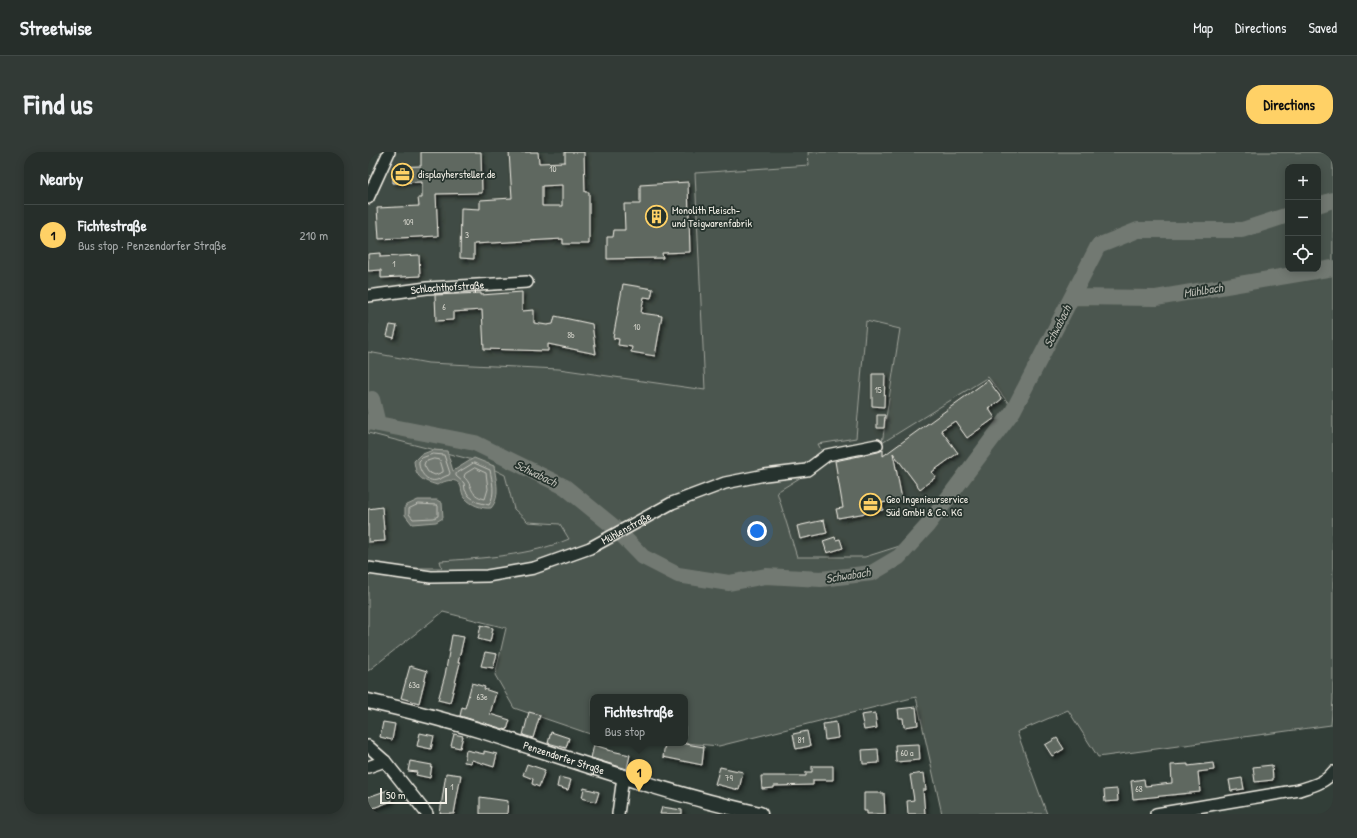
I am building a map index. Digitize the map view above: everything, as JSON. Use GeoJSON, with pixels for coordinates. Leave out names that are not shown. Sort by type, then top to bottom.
{"type":"FeatureCollection","features":[{"type":"Feature","properties":{"kind":"main road","name":"Penzendorfer Straße"},"geometry":{"type":"LineString","coordinates":[[368,701],[426,715],[623,777],[696,798],[760,814]]}},
{"type":"Feature","properties":{"kind":"street"},"geometry":{"type":"LineString","coordinates":[[368,198],[390,152]]}},
{"type":"Feature","properties":{"kind":"street","name":"Schlachthofstraße"},"geometry":{"type":"LineString","coordinates":[[368,296],[427,288],[527,282]]}},
{"type":"Feature","properties":{"kind":"street","name":"Mühlenstraße"},"geometry":{"type":"LineString","coordinates":[[368,568],[432,578],[487,576],[534,568],[590,548],[672,503],[725,483],[807,470],[827,455],[877,445]]}},
{"type":"Feature","properties":{"kind":"street"},"geometry":{"type":"LineString","coordinates":[[368,746],[385,761],[426,814]]}},
{"type":"Feature","properties":{"kind":"street"},"geometry":{"type":"LineString","coordinates":[[368,768],[385,761]]}},
{"type":"Feature","properties":{"kind":"street"},"geometry":{"type":"LineString","coordinates":[[1156,814],[1299,790],[1318,784],[1329,777],[1333,772]]}},
{"type":"Feature","properties":{"kind":"street"},"geometry":{"type":"LineString","coordinates":[[618,814],[623,777]]}},
{"type":"Feature","properties":{"kind":"shaded area"},"geometry":{"type":"Polygon","coordinates":[[[387,152],[808,152],[809,165],[695,173],[705,390],[559,369],[428,363],[368,352],[368,192],[387,152]]]}},
{"type":"Feature","properties":{"kind":"shaded area"},"geometry":{"type":"Polygon","coordinates":[[[808,152],[1333,152],[1333,700],[1331,725],[1098,757],[1068,710],[1017,732],[1047,814],[942,814],[916,697],[719,746],[688,743],[688,694],[590,694],[590,734],[514,708],[495,675],[506,628],[443,612],[368,671],[368,568],[442,568],[440,561],[522,553],[554,545],[569,539],[560,524],[528,522],[514,509],[505,475],[477,461],[368,433],[368,352],[428,363],[559,369],[705,390],[695,173],[809,165],[808,152]],[[866,321],[856,438],[818,444],[827,461],[777,492],[797,557],[865,557],[906,544],[1010,405],[988,377],[882,443],[900,329],[866,321]]]}},
{"type":"Feature","properties":{"kind":"shaded area"},"geometry":{"type":"Polygon","coordinates":[[[866,321],[900,329],[988,377],[1010,405],[906,544],[865,557],[796,557],[777,491],[827,461],[818,444],[856,438],[866,321]]]}},
{"type":"Feature","properties":{"kind":"shaded area"},"geometry":{"type":"Polygon","coordinates":[[[368,433],[477,461],[505,475],[514,509],[528,522],[560,524],[569,539],[536,551],[474,559],[441,561],[442,568],[368,568],[368,433]]]}},
{"type":"Feature","properties":{"kind":"water"},"geometry":{"type":"Polygon","coordinates":[[[433,450],[447,451],[453,471],[474,458],[494,466],[497,494],[491,508],[484,508],[470,503],[463,496],[461,487],[457,481],[450,480],[437,485],[420,478],[416,471],[414,461],[420,455],[433,450]]]}},
{"type":"Feature","properties":{"kind":"water"},"geometry":{"type":"Polygon","coordinates":[[[418,500],[437,500],[442,503],[443,518],[436,522],[412,524],[405,515],[405,506],[418,500]]]}},
{"type":"Feature","properties":{"kind":"building"},"geometry":{"type":"Polygon","coordinates":[[[421,152],[481,152],[482,193],[436,194],[438,236],[379,239],[377,208],[419,206],[418,198],[422,198],[422,182],[393,183],[393,167],[421,166],[421,152]]]}},
{"type":"Feature","properties":{"kind":"building"},"geometry":{"type":"Polygon","coordinates":[[[509,152],[538,152],[539,163],[565,162],[565,152],[584,152],[585,192],[589,192],[589,244],[563,244],[563,239],[474,244],[474,259],[460,258],[461,208],[480,209],[480,200],[512,198],[509,152]],[[562,185],[542,186],[542,206],[562,206],[562,185]]]}},
{"type":"Feature","properties":{"kind":"building","name":"Monolith Fleisch- und Teigwarenfabrik"},"geometry":{"type":"Polygon","coordinates":[[[688,182],[690,252],[662,253],[663,258],[607,259],[607,237],[613,237],[614,230],[625,230],[624,204],[640,204],[640,185],[688,182]]]}},
{"type":"Feature","properties":{"kind":"building"},"geometry":{"type":"Polygon","coordinates":[[[380,253],[380,257],[419,255],[420,276],[381,278],[381,270],[368,271],[368,254],[380,253]]]}},
{"type":"Feature","properties":{"kind":"building"},"geometry":{"type":"Polygon","coordinates":[[[623,284],[653,289],[651,298],[644,297],[641,313],[662,316],[655,356],[631,352],[632,347],[618,345],[619,339],[613,338],[623,284]]]}},
{"type":"Feature","properties":{"kind":"building"},"geometry":{"type":"Polygon","coordinates":[[[522,292],[522,311],[534,310],[534,323],[547,325],[553,324],[555,316],[592,324],[596,354],[548,344],[548,351],[484,349],[482,310],[453,312],[453,320],[436,321],[435,295],[481,293],[481,295],[522,292]]]}},
{"type":"Feature","properties":{"kind":"building"},"geometry":{"type":"Polygon","coordinates":[[[390,325],[397,326],[394,338],[387,336],[390,325]]]}},
{"type":"Feature","properties":{"kind":"building"},"geometry":{"type":"Polygon","coordinates":[[[872,374],[885,374],[884,407],[872,406],[872,374]]]}},
{"type":"Feature","properties":{"kind":"building"},"geometry":{"type":"Polygon","coordinates":[[[988,380],[1002,399],[989,409],[995,418],[967,438],[955,421],[941,430],[958,453],[932,472],[936,477],[920,489],[893,453],[902,499],[882,503],[883,510],[838,518],[836,509],[843,508],[835,461],[883,450],[883,456],[988,380]]]}},
{"type":"Feature","properties":{"kind":"building"},"geometry":{"type":"Polygon","coordinates":[[[877,415],[885,415],[884,428],[877,428],[877,415]]]}},
{"type":"Feature","properties":{"kind":"building"},"geometry":{"type":"Polygon","coordinates":[[[382,507],[385,541],[368,542],[368,509],[382,507]]]}},
{"type":"Feature","properties":{"kind":"building"},"geometry":{"type":"Polygon","coordinates":[[[824,520],[827,533],[800,539],[797,526],[824,520]]]}},
{"type":"Feature","properties":{"kind":"building"},"geometry":{"type":"Polygon","coordinates":[[[835,537],[836,540],[840,539],[843,548],[827,553],[823,541],[835,537]]]}},
{"type":"Feature","properties":{"kind":"building"},"geometry":{"type":"Polygon","coordinates":[[[481,625],[493,628],[490,642],[478,639],[481,625]]]}},
{"type":"Feature","properties":{"kind":"building"},"geometry":{"type":"Polygon","coordinates":[[[452,635],[464,637],[458,663],[460,663],[450,703],[438,700],[445,675],[452,635]]]}},
{"type":"Feature","properties":{"kind":"building"},"geometry":{"type":"Polygon","coordinates":[[[485,652],[497,654],[493,668],[481,666],[485,652]]]}},
{"type":"Feature","properties":{"kind":"building"},"geometry":{"type":"Polygon","coordinates":[[[410,666],[427,671],[419,703],[401,698],[410,666]]]}},
{"type":"Feature","properties":{"kind":"building"},"geometry":{"type":"Polygon","coordinates":[[[472,683],[485,687],[484,689],[496,693],[490,714],[510,720],[507,730],[460,716],[462,707],[465,708],[472,683]]]}},
{"type":"Feature","properties":{"kind":"building"},"geometry":{"type":"Polygon","coordinates":[[[916,707],[918,725],[904,727],[903,718],[899,718],[898,709],[916,707]]]}},
{"type":"Feature","properties":{"kind":"building"},"geometry":{"type":"Polygon","coordinates":[[[529,712],[540,715],[533,738],[523,735],[529,712]]]}},
{"type":"Feature","properties":{"kind":"building"},"geometry":{"type":"Polygon","coordinates":[[[875,713],[877,728],[864,730],[861,715],[875,713]]]}},
{"type":"Feature","properties":{"kind":"building"},"geometry":{"type":"Polygon","coordinates":[[[383,722],[395,724],[392,740],[380,737],[383,722]]]}},
{"type":"Feature","properties":{"kind":"building"},"geometry":{"type":"Polygon","coordinates":[[[836,722],[838,738],[825,740],[823,724],[836,722]]]}},
{"type":"Feature","properties":{"kind":"building"},"geometry":{"type":"Polygon","coordinates":[[[807,731],[810,746],[796,749],[793,734],[807,731]]]}},
{"type":"Feature","properties":{"kind":"building"},"geometry":{"type":"Polygon","coordinates":[[[551,732],[569,738],[566,748],[548,743],[551,732]]]}},
{"type":"Feature","properties":{"kind":"building"},"geometry":{"type":"Polygon","coordinates":[[[420,733],[434,736],[431,749],[417,746],[420,733]]]}},
{"type":"Feature","properties":{"kind":"building"},"geometry":{"type":"Polygon","coordinates":[[[454,734],[463,736],[460,748],[451,746],[454,734]]]}},
{"type":"Feature","properties":{"kind":"building"},"geometry":{"type":"Polygon","coordinates":[[[1057,738],[1064,749],[1052,756],[1045,745],[1057,738]]]}},
{"type":"Feature","properties":{"kind":"building"},"geometry":{"type":"Polygon","coordinates":[[[688,744],[704,747],[702,765],[663,757],[665,746],[688,746],[688,744]]]}},
{"type":"Feature","properties":{"kind":"building"},"geometry":{"type":"Polygon","coordinates":[[[919,744],[920,760],[896,762],[895,745],[919,744]]]}},
{"type":"Feature","properties":{"kind":"building"},"geometry":{"type":"Polygon","coordinates":[[[594,746],[630,755],[627,769],[591,758],[594,746]]]}},
{"type":"Feature","properties":{"kind":"building"},"geometry":{"type":"Polygon","coordinates":[[[878,749],[879,763],[863,764],[862,750],[878,749]]]}},
{"type":"Feature","properties":{"kind":"building"},"geometry":{"type":"Polygon","coordinates":[[[466,750],[484,754],[484,751],[497,754],[494,767],[472,760],[471,763],[464,762],[466,750]]]}},
{"type":"Feature","properties":{"kind":"building"},"geometry":{"type":"Polygon","coordinates":[[[410,761],[432,765],[430,778],[416,775],[417,772],[408,771],[410,761]]]}},
{"type":"Feature","properties":{"kind":"building"},"geometry":{"type":"Polygon","coordinates":[[[1213,763],[1214,770],[1198,772],[1200,792],[1133,799],[1131,781],[1144,779],[1145,786],[1172,783],[1171,765],[1188,764],[1188,766],[1213,763]]]}},
{"type":"Feature","properties":{"kind":"building"},"geometry":{"type":"Polygon","coordinates":[[[527,764],[545,770],[539,787],[532,784],[533,779],[523,775],[527,764]]]}},
{"type":"Feature","properties":{"kind":"building"},"geometry":{"type":"Polygon","coordinates":[[[1272,765],[1273,780],[1255,782],[1253,767],[1272,765]]]}},
{"type":"Feature","properties":{"kind":"building"},"geometry":{"type":"Polygon","coordinates":[[[812,766],[833,766],[833,780],[813,780],[813,785],[774,786],[774,788],[762,789],[761,776],[806,776],[806,772],[812,772],[812,766]]]}},
{"type":"Feature","properties":{"kind":"building"},"geometry":{"type":"Polygon","coordinates":[[[720,767],[743,772],[739,790],[715,784],[720,767]]]}},
{"type":"Feature","properties":{"kind":"building"},"geometry":{"type":"Polygon","coordinates":[[[446,773],[461,775],[454,814],[440,814],[446,773]]]}},
{"type":"Feature","properties":{"kind":"building"},"geometry":{"type":"Polygon","coordinates":[[[924,773],[926,790],[923,790],[925,814],[908,814],[907,801],[914,800],[910,775],[924,773]]]}},
{"type":"Feature","properties":{"kind":"building"},"geometry":{"type":"Polygon","coordinates":[[[559,777],[571,780],[568,790],[557,787],[559,777]]]}},
{"type":"Feature","properties":{"kind":"building"},"geometry":{"type":"Polygon","coordinates":[[[1242,778],[1244,789],[1231,791],[1229,780],[1242,778]]]}},
{"type":"Feature","properties":{"kind":"building"},"geometry":{"type":"Polygon","coordinates":[[[584,788],[599,792],[596,802],[582,798],[584,788]]]}},
{"type":"Feature","properties":{"kind":"building"},"geometry":{"type":"Polygon","coordinates":[[[1117,789],[1118,801],[1105,802],[1104,790],[1117,789]]]}},
{"type":"Feature","properties":{"kind":"building"},"geometry":{"type":"Polygon","coordinates":[[[388,790],[392,801],[368,810],[368,797],[388,790]]]}},
{"type":"Feature","properties":{"kind":"building"},"geometry":{"type":"Polygon","coordinates":[[[864,793],[884,793],[885,814],[867,814],[867,811],[864,811],[864,793]]]}},
{"type":"Feature","properties":{"kind":"building"},"geometry":{"type":"Polygon","coordinates":[[[480,797],[508,801],[507,814],[480,814],[480,797]]]}},
{"type":"Feature","properties":{"kind":"building"},"geometry":{"type":"Polygon","coordinates":[[[662,807],[682,810],[682,814],[660,814],[662,807]]]}},
{"type":"Feature","properties":{"kind":"waterway","name":"Schwabach"},"geometry":{"type":"LineString","coordinates":[[1321,204],[1333,200]]}},
{"type":"Feature","properties":{"kind":"waterway","name":"Schwabach"},"geometry":{"type":"LineString","coordinates":[[368,422],[475,443],[565,487],[614,527],[643,557],[678,575],[729,583],[766,576],[821,579],[872,573],[899,557],[927,526],[1013,411],[1098,246],[1138,230],[1242,230],[1285,216]]}},
{"type":"Feature","properties":{"kind":"waterway","name":"Mühlbach"},"geometry":{"type":"LineString","coordinates":[[1072,297],[1156,298],[1333,268]]}},
{"type":"Feature","properties":{"kind":"waterway"},"geometry":{"type":"LineString","coordinates":[[372,399],[378,424]]}},
{"type":"Feature","properties":{"kind":"place","name":"displayhersteller.de"},"geometry":{"type":"Point","coordinates":[403,174]}},
{"type":"Feature","properties":{"kind":"place","name":"Monolith Fleisch- und Teigwarenfabrik"},"geometry":{"type":"Point","coordinates":[657,216]}},
{"type":"Feature","properties":{"kind":"place","name":"Geo Ingenieurservice Süd GmbH & Co. KG"},"geometry":{"type":"Point","coordinates":[870,505]}},
{"type":"Feature","properties":{"kind":"place","name":"Fichtestraße"},"geometry":{"type":"Point","coordinates":[639,792]}}]}
